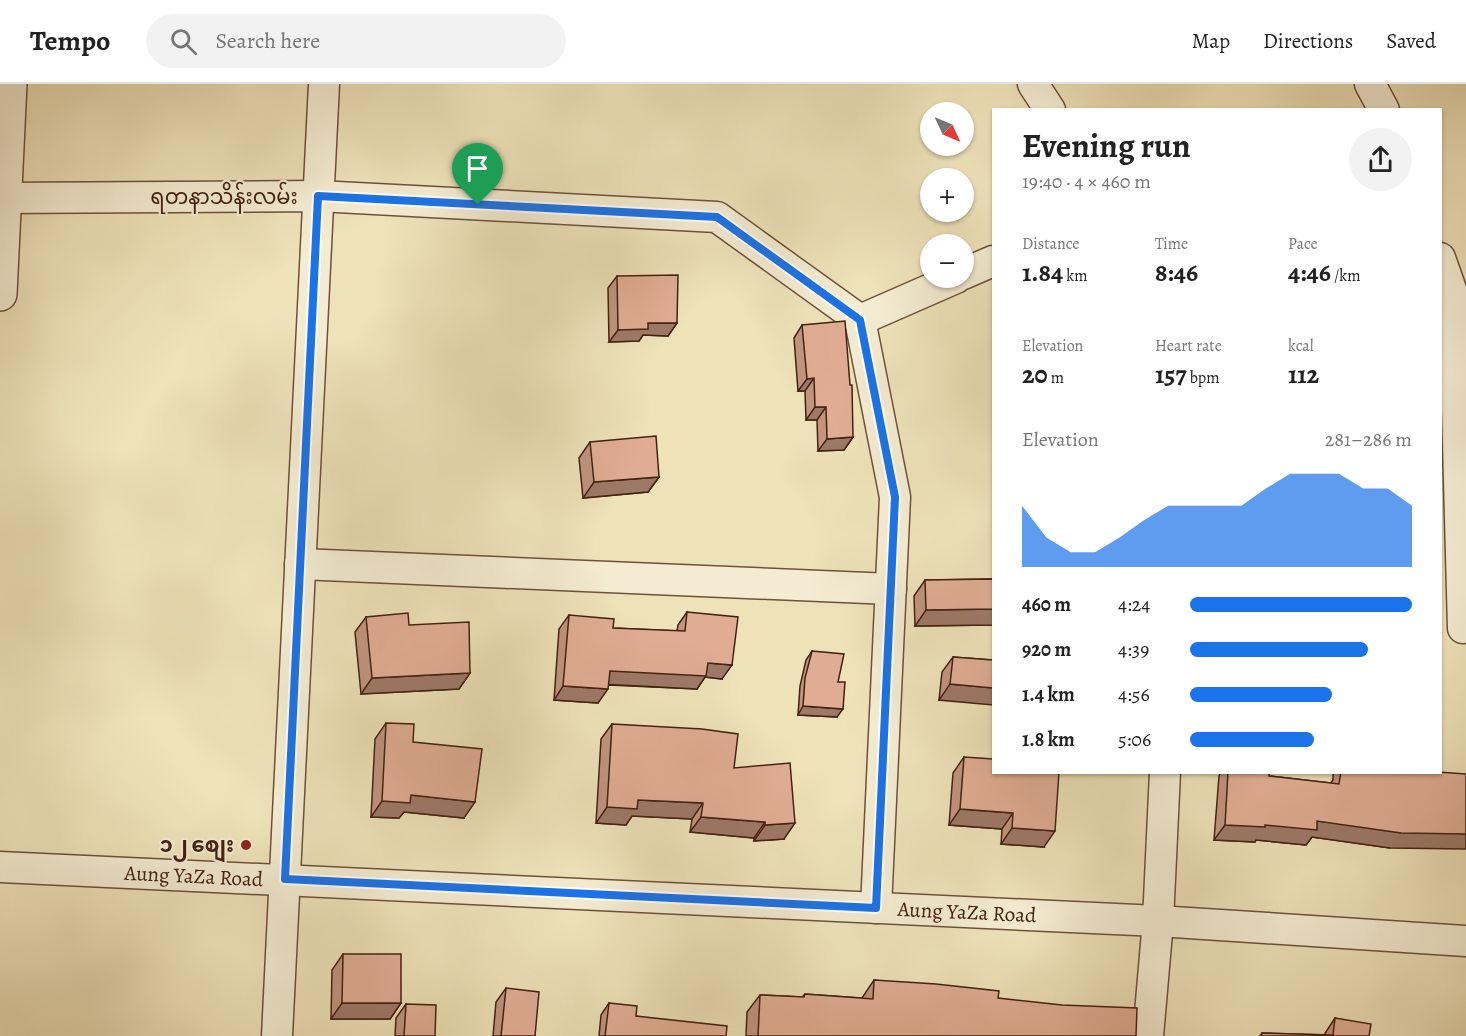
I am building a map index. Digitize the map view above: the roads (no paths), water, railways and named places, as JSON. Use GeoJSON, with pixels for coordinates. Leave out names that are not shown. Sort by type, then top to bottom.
{"type":"FeatureCollection","features":[{"type":"Feature","properties":{"kind":"street"},"geometry":{"type":"LineString","coordinates":[[0,294],[10,84]]}},
{"type":"Feature","properties":{"kind":"street"},"geometry":{"type":"LineString","coordinates":[[277,1036],[324,84]]}},
{"type":"Feature","properties":{"kind":"street"},"geometry":{"type":"LineString","coordinates":[[1033,84],[1049,108]]}},
{"type":"Feature","properties":{"kind":"street"},"geometry":{"type":"LineString","coordinates":[[1370,84],[1383,108]]}},
{"type":"Feature","properties":{"kind":"street","name":"ရတနာသိန်းလမ်း"},"geometry":{"type":"LineString","coordinates":[[3,198],[318,196],[717,217],[860,320]]}},
{"type":"Feature","properties":{"kind":"street"},"geometry":{"type":"LineString","coordinates":[[974,269],[992,261]]}},
{"type":"Feature","properties":{"kind":"street"},"geometry":{"type":"LineString","coordinates":[[1442,264],[1454,298],[1456,627]]}},
{"type":"Feature","properties":{"kind":"street"},"geometry":{"type":"LineString","coordinates":[[876,908],[895,497],[860,320],[933,288]]}},
{"type":"Feature","properties":{"kind":"street"},"geometry":{"type":"LineString","coordinates":[[300,564],[891,589]]}},
{"type":"Feature","properties":{"kind":"street"},"geometry":{"type":"LineString","coordinates":[[1148,1036],[1158,921],[1165,774]]}},
{"type":"Feature","properties":{"kind":"street","name":"Aung YaZa Road"},"geometry":{"type":"LineString","coordinates":[[0,867],[1158,921],[1466,941]]}},
{"type":"Feature","properties":{"kind":"place","name":"၁၂ စျေး"},"geometry":{"type":"Point","coordinates":[246,845]}}]}
